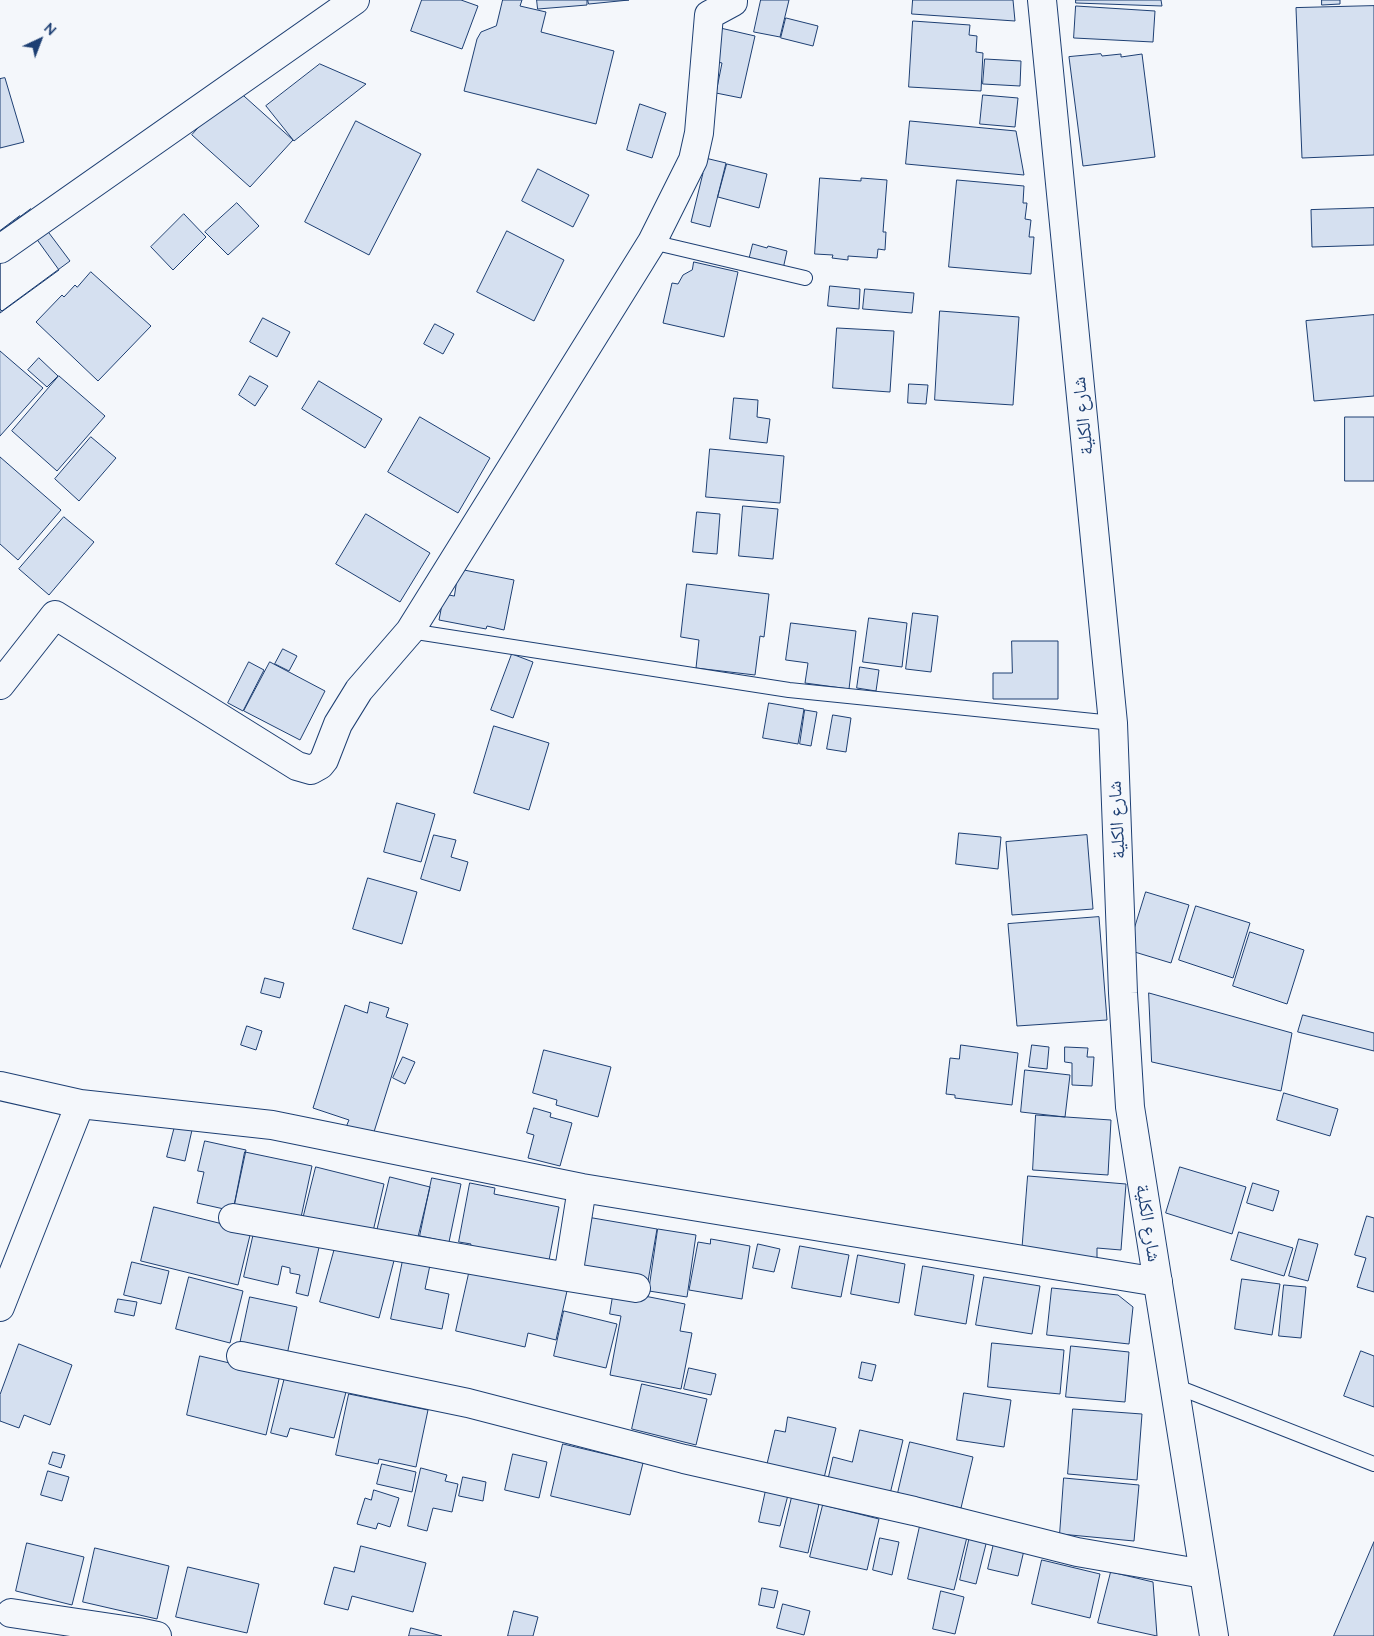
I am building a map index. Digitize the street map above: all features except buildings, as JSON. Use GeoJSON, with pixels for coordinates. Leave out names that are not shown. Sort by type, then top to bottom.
{"type":"FeatureCollection","features":[{"type":"Feature","properties":{"kind":"street"},"geometry":{"type":"LineString","coordinates":[[0,249],[355,0]]}},
{"type":"Feature","properties":{"kind":"street"},"geometry":{"type":"LineString","coordinates":[[0,686],[55,615],[297,766],[312,770],[320,765],[324,760],[338,724],[359,690],[410,632],[652,242],[693,160],[699,133],[709,15],[733,2],[733,0]]}},
{"type":"Feature","properties":{"kind":"street","name":"شارع الكلية"},"geometry":{"type":"LineString","coordinates":[[1042,0],[1112,723],[1123,993],[1130,1107],[1214,1636]]}},
{"type":"Feature","properties":{"kind":"street"},"geometry":{"type":"LineString","coordinates":[[0,1086],[80,1104],[272,1125],[582,1188],[1158,1282]]}},
{"type":"Feature","properties":{"kind":"street"},"geometry":{"type":"LineString","coordinates":[[0,1307],[80,1104]]}},
{"type":"Feature","properties":{"kind":"street"},"geometry":{"type":"LineString","coordinates":[[568,1277],[582,1188]]}},
{"type":"Feature","properties":{"kind":"street"},"geometry":{"type":"LineString","coordinates":[[233,1218],[636,1288]]}},
{"type":"Feature","properties":{"kind":"street"},"geometry":{"type":"LineString","coordinates":[[241,1356],[468,1403],[684,1459],[914,1511],[1077,1552],[1204,1574]]}},
{"type":"Feature","properties":{"kind":"street"},"geometry":{"type":"LineString","coordinates":[[11,1613],[157,1636]]}},
{"type":"Feature","properties":{"kind":"lane"},"geometry":{"type":"LineString","coordinates":[[652,242],[805,278]]}},
{"type":"Feature","properties":{"kind":"lane"},"geometry":{"type":"LineString","coordinates":[[410,632],[789,690],[1112,723]]}},
{"type":"Feature","properties":{"kind":"lane"},"geometry":{"type":"LineString","coordinates":[[1174,1386],[1374,1464]]}}]}
